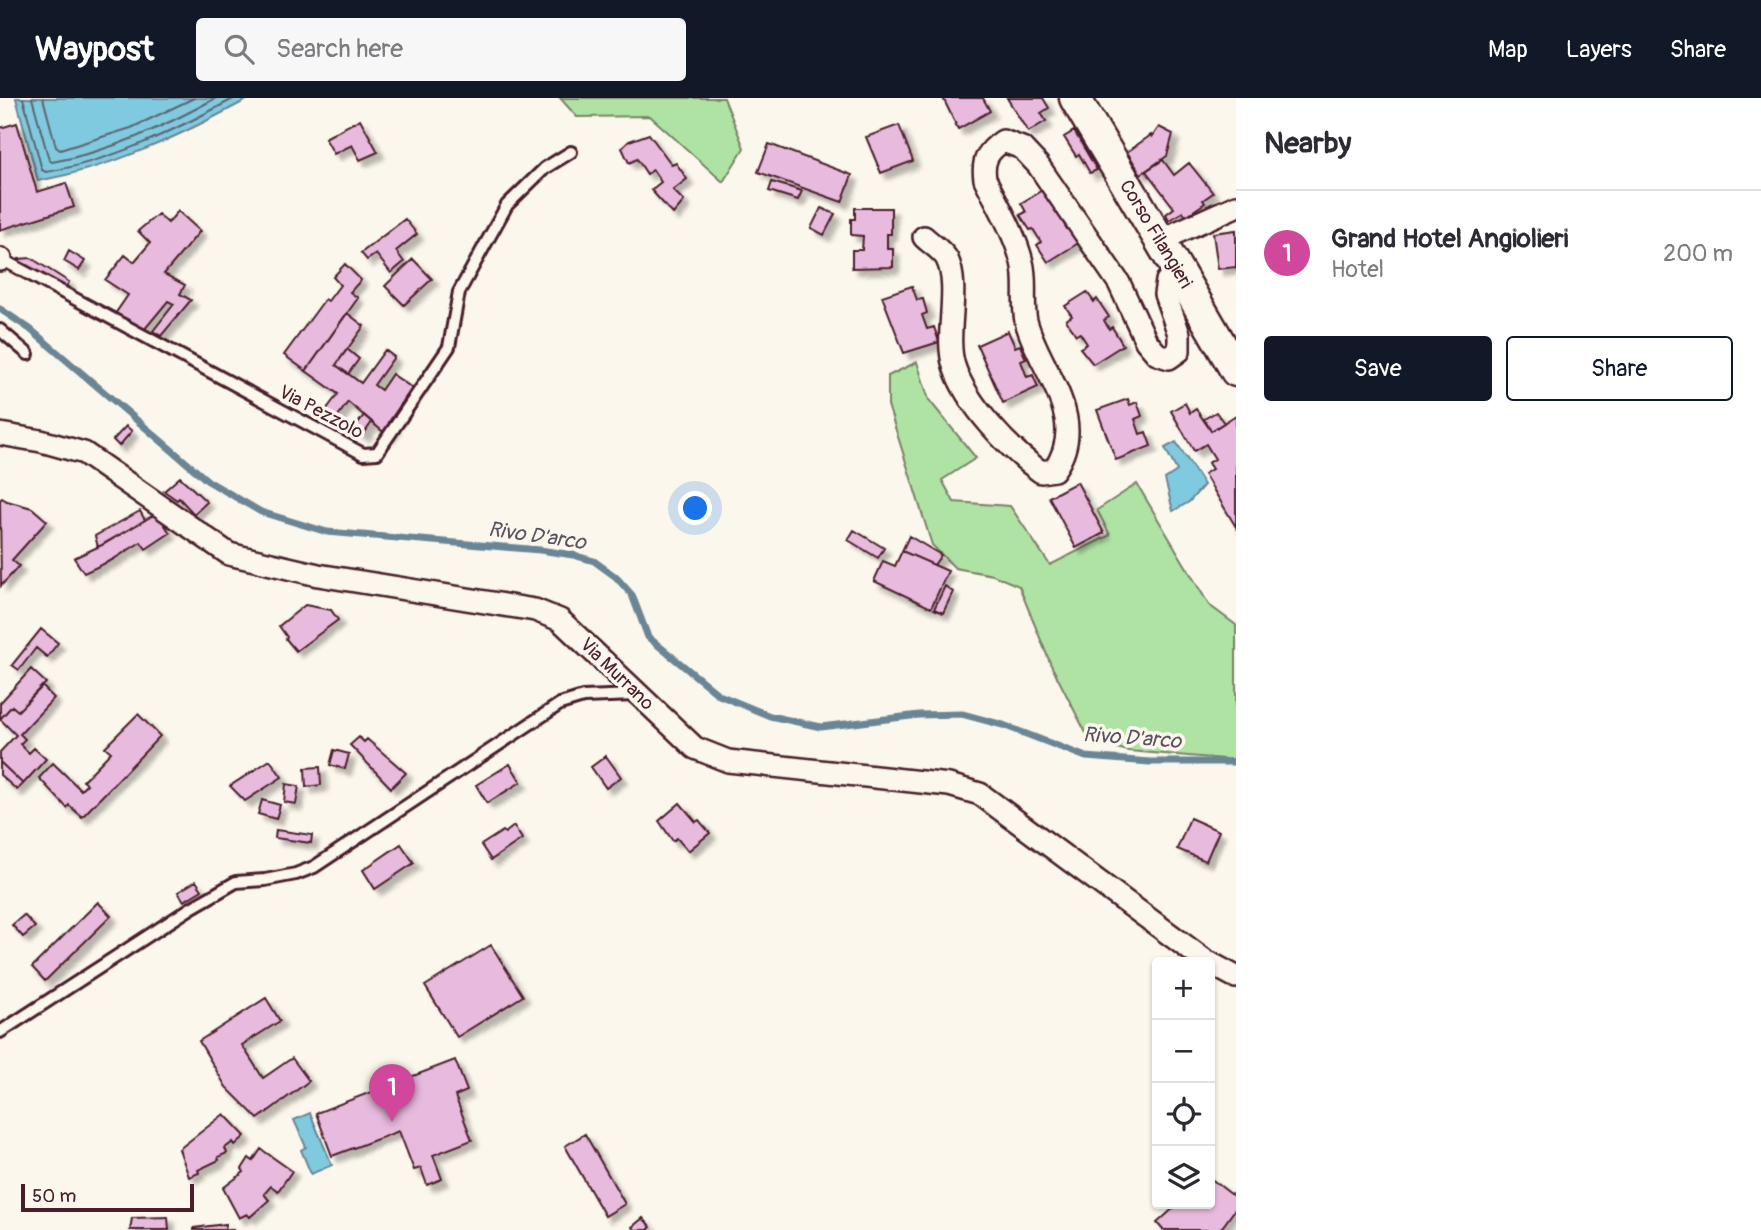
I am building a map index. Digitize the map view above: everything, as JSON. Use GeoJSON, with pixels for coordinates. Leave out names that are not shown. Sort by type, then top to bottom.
{"type":"FeatureCollection","features":[{"type":"Feature","properties":{"kind":"street","name":"Corso Filangieri"},"geometry":{"type":"LineString","coordinates":[[1075,98],[1236,371]]}},
{"type":"Feature","properties":{"kind":"street"},"geometry":{"type":"LineString","coordinates":[[924,237],[947,258],[951,283],[950,344],[954,366],[964,387],[998,432],[1024,460],[1041,472],[1054,470],[1062,458],[1068,440],[1063,403],[1026,320],[1022,263],[985,179],[983,166],[990,150],[1003,141],[1022,148],[1038,165],[1119,283],[1146,341],[1157,354],[1169,358],[1178,351],[1178,334],[1165,293],[1167,281],[1181,274]]}},
{"type":"Feature","properties":{"kind":"street"},"geometry":{"type":"LineString","coordinates":[[1160,243],[1236,206]]}},
{"type":"Feature","properties":{"kind":"street","name":"Via Murrano"},"geometry":{"type":"LineString","coordinates":[[0,433],[84,453],[229,554],[318,575],[512,606],[560,620],[695,748],[728,761],[949,785],[980,794],[1201,957]]}},
{"type":"Feature","properties":{"kind":"street","name":"Via Murrano"},"geometry":{"type":"LineString","coordinates":[[1215,966],[1236,977]]}},
{"type":"Feature","properties":{"kind":"lane","name":"Via Pezzolo"},"geometry":{"type":"LineString","coordinates":[[0,259],[351,448],[363,454],[377,453],[449,347],[459,292],[507,205],[545,168],[570,152]]}},
{"type":"Feature","properties":{"kind":"lane"},"geometry":{"type":"LineString","coordinates":[[0,330],[28,354]]}},
{"type":"Feature","properties":{"kind":"lane"},"geometry":{"type":"LineString","coordinates":[[0,1032],[191,908],[236,882],[265,880],[296,874],[314,867],[560,704],[583,697],[639,695]]}},
{"type":"Feature","properties":{"kind":"green space"},"geometry":{"type":"Polygon","coordinates":[[[560,98],[724,98],[744,148],[723,182],[650,116],[577,117],[560,98]]]}},
{"type":"Feature","properties":{"kind":"green space"},"geometry":{"type":"Polygon","coordinates":[[[917,362],[929,400],[976,458],[942,480],[954,502],[1010,506],[1050,565],[1110,535],[1097,510],[1137,484],[1209,605],[1236,625],[1236,760],[1128,751],[1090,741],[1051,665],[1019,586],[993,575],[955,568],[932,545],[888,405],[888,376],[917,362]]]}},
{"type":"Feature","properties":{"kind":"water"},"geometry":{"type":"Polygon","coordinates":[[[16,98],[250,98],[147,148],[94,167],[38,181],[16,98]]]}},
{"type":"Feature","properties":{"kind":"water"},"geometry":{"type":"Polygon","coordinates":[[[1176,442],[1204,485],[1189,502],[1173,511],[1165,479],[1177,471],[1165,448],[1176,442]]]}},
{"type":"Feature","properties":{"kind":"water"},"geometry":{"type":"Polygon","coordinates":[[[310,1113],[332,1165],[311,1174],[301,1150],[306,1147],[294,1120],[310,1113]]]}},
{"type":"Feature","properties":{"kind":"building"},"geometry":{"type":"Polygon","coordinates":[[[943,98],[983,98],[990,111],[958,129],[943,98]]]}},
{"type":"Feature","properties":{"kind":"building"},"geometry":{"type":"Polygon","coordinates":[[[1007,98],[1043,98],[1049,108],[1041,113],[1046,121],[1028,132],[1007,98]]]}},
{"type":"Feature","properties":{"kind":"building"},"geometry":{"type":"Polygon","coordinates":[[[360,119],[378,152],[360,160],[352,145],[334,154],[325,138],[360,119]]]}},
{"type":"Feature","properties":{"kind":"building"},"geometry":{"type":"Polygon","coordinates":[[[17,123],[37,192],[66,183],[74,207],[0,230],[0,128],[17,123]]]}},
{"type":"Feature","properties":{"kind":"building"},"geometry":{"type":"Polygon","coordinates":[[[899,125],[913,161],[881,173],[866,137],[899,125]]]}},
{"type":"Feature","properties":{"kind":"building"},"geometry":{"type":"Polygon","coordinates":[[[1159,127],[1173,134],[1167,156],[1141,174],[1127,152],[1151,135],[1152,137],[1159,127]]]}},
{"type":"Feature","properties":{"kind":"building"},"geometry":{"type":"Polygon","coordinates":[[[1074,131],[1097,170],[1090,173],[1079,154],[1076,156],[1064,137],[1074,131]]]}},
{"type":"Feature","properties":{"kind":"building"},"geometry":{"type":"Polygon","coordinates":[[[649,134],[672,165],[676,163],[687,179],[673,190],[684,201],[673,214],[651,190],[661,182],[653,170],[647,174],[637,159],[629,163],[622,148],[629,141],[649,134]]]}},
{"type":"Feature","properties":{"kind":"building"},"geometry":{"type":"Polygon","coordinates":[[[769,144],[852,175],[842,202],[758,172],[769,144]]]}},
{"type":"Feature","properties":{"kind":"building"},"geometry":{"type":"Polygon","coordinates":[[[1163,160],[1174,175],[1189,163],[1213,193],[1203,200],[1205,203],[1186,216],[1183,212],[1169,220],[1166,214],[1174,208],[1146,171],[1163,160]]]}},
{"type":"Feature","properties":{"kind":"building"},"geometry":{"type":"Polygon","coordinates":[[[772,182],[802,191],[798,200],[769,191],[772,182]]]}},
{"type":"Feature","properties":{"kind":"building"},"geometry":{"type":"Polygon","coordinates":[[[1044,189],[1065,214],[1060,217],[1067,229],[1070,227],[1080,242],[1048,262],[1037,245],[1041,242],[1020,215],[1026,212],[1021,203],[1044,189]]]}},
{"type":"Feature","properties":{"kind":"building"},"geometry":{"type":"Polygon","coordinates":[[[821,208],[835,214],[824,235],[811,228],[821,208]]]}},
{"type":"Feature","properties":{"kind":"building"},"geometry":{"type":"Polygon","coordinates":[[[855,208],[891,208],[891,234],[887,234],[887,249],[893,249],[893,267],[852,268],[852,250],[862,250],[863,236],[851,235],[851,219],[855,219],[855,208]]]}},
{"type":"Feature","properties":{"kind":"building"},"geometry":{"type":"Polygon","coordinates":[[[178,211],[200,231],[164,274],[185,285],[180,294],[191,300],[161,336],[153,331],[174,304],[168,301],[144,330],[115,314],[128,295],[105,280],[125,255],[134,262],[150,243],[138,231],[158,214],[168,223],[178,211]]]}},
{"type":"Feature","properties":{"kind":"building"},"geometry":{"type":"Polygon","coordinates":[[[405,219],[417,234],[396,251],[404,262],[391,273],[376,254],[367,260],[361,253],[405,219]]]}},
{"type":"Feature","properties":{"kind":"building"},"geometry":{"type":"Polygon","coordinates":[[[1236,230],[1236,267],[1218,269],[1213,233],[1236,230]]]}},
{"type":"Feature","properties":{"kind":"building"},"geometry":{"type":"Polygon","coordinates":[[[69,251],[85,261],[79,270],[64,261],[69,251]]]}},
{"type":"Feature","properties":{"kind":"building"},"geometry":{"type":"Polygon","coordinates":[[[31,258],[69,282],[65,289],[19,262],[19,259],[31,258]]]}},
{"type":"Feature","properties":{"kind":"building"},"geometry":{"type":"Polygon","coordinates":[[[413,259],[432,279],[404,305],[385,286],[413,259]]]}},
{"type":"Feature","properties":{"kind":"building"},"geometry":{"type":"Polygon","coordinates":[[[345,264],[361,280],[350,292],[358,298],[306,371],[284,355],[325,299],[328,301],[340,285],[333,277],[345,264]]]}},
{"type":"Feature","properties":{"kind":"building"},"geometry":{"type":"Polygon","coordinates":[[[912,286],[917,300],[923,299],[927,313],[922,315],[927,329],[934,327],[939,342],[904,353],[882,296],[912,286]]]}},
{"type":"Feature","properties":{"kind":"building"},"geometry":{"type":"Polygon","coordinates":[[[1087,292],[1094,302],[1097,299],[1109,317],[1104,320],[1109,329],[1112,327],[1123,345],[1093,364],[1080,348],[1087,344],[1080,333],[1076,335],[1066,320],[1072,316],[1065,306],[1087,292]]]}},
{"type":"Feature","properties":{"kind":"building"},"geometry":{"type":"Polygon","coordinates":[[[347,313],[364,326],[336,365],[361,383],[385,350],[394,357],[374,385],[381,390],[392,374],[412,388],[389,422],[394,427],[388,436],[348,402],[328,430],[317,422],[338,394],[306,371],[347,313]]]}},
{"type":"Feature","properties":{"kind":"building"},"geometry":{"type":"Polygon","coordinates":[[[1008,331],[1015,347],[1020,345],[1026,359],[1021,361],[1027,377],[1033,375],[1038,387],[1003,403],[977,345],[1008,331]]]}},
{"type":"Feature","properties":{"kind":"building"},"geometry":{"type":"Polygon","coordinates":[[[347,349],[359,359],[348,374],[336,365],[347,349]]]}},
{"type":"Feature","properties":{"kind":"building"},"geometry":{"type":"Polygon","coordinates":[[[1128,399],[1130,405],[1137,402],[1142,416],[1135,419],[1140,434],[1146,432],[1151,446],[1116,460],[1097,410],[1128,399]]]}},
{"type":"Feature","properties":{"kind":"building"},"geometry":{"type":"Polygon","coordinates":[[[1185,403],[1190,413],[1196,409],[1211,431],[1236,415],[1236,527],[1204,474],[1212,469],[1208,463],[1215,459],[1206,444],[1194,451],[1171,411],[1185,403]]]}},
{"type":"Feature","properties":{"kind":"building"},"geometry":{"type":"Polygon","coordinates":[[[1216,412],[1224,423],[1211,431],[1204,419],[1216,412]]]}},
{"type":"Feature","properties":{"kind":"building"},"geometry":{"type":"Polygon","coordinates":[[[364,415],[372,422],[363,435],[354,429],[364,415]]]}},
{"type":"Feature","properties":{"kind":"building"},"geometry":{"type":"Polygon","coordinates":[[[126,426],[132,431],[119,446],[113,440],[126,426]]]}},
{"type":"Feature","properties":{"kind":"building"},"geometry":{"type":"Polygon","coordinates":[[[180,477],[207,502],[194,514],[179,498],[177,500],[164,491],[180,477]]]}},
{"type":"Feature","properties":{"kind":"building"},"geometry":{"type":"Polygon","coordinates":[[[1077,482],[1104,533],[1076,548],[1049,497],[1077,482]]]}},
{"type":"Feature","properties":{"kind":"building"},"geometry":{"type":"Polygon","coordinates":[[[2,498],[32,508],[47,521],[12,560],[19,566],[1,586],[0,500],[2,498]]]}},
{"type":"Feature","properties":{"kind":"building"},"geometry":{"type":"Polygon","coordinates":[[[140,511],[145,520],[98,547],[95,536],[140,511]]]}},
{"type":"Feature","properties":{"kind":"building"},"geometry":{"type":"Polygon","coordinates":[[[157,513],[170,533],[146,549],[141,542],[84,573],[74,558],[157,513]]]}},
{"type":"Feature","properties":{"kind":"building"},"geometry":{"type":"Polygon","coordinates":[[[854,530],[884,548],[878,558],[848,540],[854,530]]]}},
{"type":"Feature","properties":{"kind":"building"},"geometry":{"type":"Polygon","coordinates":[[[909,536],[941,555],[934,565],[902,551],[909,536]]]}},
{"type":"Feature","properties":{"kind":"building"},"geometry":{"type":"Polygon","coordinates":[[[902,551],[948,571],[931,608],[874,581],[883,561],[895,566],[902,551]]]}},
{"type":"Feature","properties":{"kind":"building"},"geometry":{"type":"Polygon","coordinates":[[[945,586],[953,592],[943,613],[934,609],[945,586]]]}},
{"type":"Feature","properties":{"kind":"building"},"geometry":{"type":"Polygon","coordinates":[[[305,605],[331,610],[338,620],[296,651],[279,626],[305,605]]]}},
{"type":"Feature","properties":{"kind":"building"},"geometry":{"type":"Polygon","coordinates":[[[41,629],[58,643],[47,657],[36,648],[19,670],[12,665],[41,629]]]}},
{"type":"Feature","properties":{"kind":"building"},"geometry":{"type":"Polygon","coordinates":[[[31,669],[46,683],[18,711],[12,706],[0,719],[0,703],[31,669]]]}},
{"type":"Feature","properties":{"kind":"building"},"geometry":{"type":"Polygon","coordinates":[[[42,686],[54,698],[20,734],[25,739],[20,744],[29,753],[34,748],[46,759],[23,784],[0,762],[0,752],[16,735],[0,719],[12,706],[18,711],[42,686]]]}},
{"type":"Feature","properties":{"kind":"building"},"geometry":{"type":"Polygon","coordinates":[[[138,714],[160,736],[82,817],[69,805],[67,808],[39,778],[53,763],[81,790],[87,784],[83,781],[111,752],[105,747],[138,714]]]}},
{"type":"Feature","properties":{"kind":"building"},"geometry":{"type":"Polygon","coordinates":[[[359,737],[364,742],[367,739],[406,773],[391,788],[350,745],[359,737]]]}},
{"type":"Feature","properties":{"kind":"building"},"geometry":{"type":"Polygon","coordinates":[[[334,750],[349,754],[345,769],[330,765],[334,750]]]}},
{"type":"Feature","properties":{"kind":"building"},"geometry":{"type":"Polygon","coordinates":[[[606,756],[621,777],[606,788],[591,767],[606,756]]]}},
{"type":"Feature","properties":{"kind":"building"},"geometry":{"type":"Polygon","coordinates":[[[270,760],[282,777],[245,801],[230,786],[270,760]]]}},
{"type":"Feature","properties":{"kind":"building"},"geometry":{"type":"Polygon","coordinates":[[[0,762],[23,784],[17,790],[0,775],[0,762]]]}},
{"type":"Feature","properties":{"kind":"building"},"geometry":{"type":"Polygon","coordinates":[[[510,764],[521,782],[487,803],[476,785],[510,764]]]}},
{"type":"Feature","properties":{"kind":"building"},"geometry":{"type":"Polygon","coordinates":[[[320,767],[321,785],[306,787],[305,768],[320,767]]]}},
{"type":"Feature","properties":{"kind":"building"},"geometry":{"type":"Polygon","coordinates":[[[286,784],[299,786],[296,804],[284,802],[286,784]]]}},
{"type":"Feature","properties":{"kind":"building"},"geometry":{"type":"Polygon","coordinates":[[[262,800],[280,805],[276,819],[258,814],[262,800]]]}},
{"type":"Feature","properties":{"kind":"building"},"geometry":{"type":"Polygon","coordinates":[[[680,803],[696,822],[699,820],[710,833],[688,851],[677,838],[673,841],[659,821],[680,803]]]}},
{"type":"Feature","properties":{"kind":"building"},"geometry":{"type":"Polygon","coordinates":[[[1190,818],[1219,831],[1206,861],[1177,849],[1190,818]]]}},
{"type":"Feature","properties":{"kind":"building"},"geometry":{"type":"Polygon","coordinates":[[[514,826],[522,839],[491,860],[481,845],[514,826]]]}},
{"type":"Feature","properties":{"kind":"building"},"geometry":{"type":"Polygon","coordinates":[[[276,830],[312,835],[311,843],[275,838],[276,830]]]}},
{"type":"Feature","properties":{"kind":"building"},"geometry":{"type":"Polygon","coordinates":[[[401,844],[414,863],[375,889],[363,870],[401,844]]]}},
{"type":"Feature","properties":{"kind":"building"},"geometry":{"type":"Polygon","coordinates":[[[196,881],[202,890],[184,901],[178,892],[196,881]]]}},
{"type":"Feature","properties":{"kind":"building"},"geometry":{"type":"Polygon","coordinates":[[[98,902],[111,916],[45,981],[32,967],[98,902]]]}},
{"type":"Feature","properties":{"kind":"building"},"geometry":{"type":"Polygon","coordinates":[[[24,915],[35,927],[23,937],[12,925],[24,915]]]}},
{"type":"Feature","properties":{"kind":"building"},"geometry":{"type":"Polygon","coordinates":[[[491,945],[523,996],[457,1037],[425,986],[491,945]]]}},
{"type":"Feature","properties":{"kind":"building"},"geometry":{"type":"Polygon","coordinates":[[[266,998],[280,1021],[242,1045],[263,1078],[292,1058],[309,1081],[258,1119],[226,1087],[199,1041],[266,998]]]}},
{"type":"Feature","properties":{"kind":"building"},"geometry":{"type":"Polygon","coordinates":[[[455,1060],[467,1091],[455,1096],[472,1140],[433,1155],[442,1179],[427,1185],[421,1168],[414,1170],[399,1131],[332,1156],[316,1113],[455,1060]]]}},
{"type":"Feature","properties":{"kind":"building"},"geometry":{"type":"Polygon","coordinates":[[[224,1114],[245,1136],[235,1145],[233,1142],[225,1148],[227,1153],[218,1157],[219,1160],[189,1177],[179,1149],[224,1114]]]}},
{"type":"Feature","properties":{"kind":"building"},"geometry":{"type":"Polygon","coordinates":[[[585,1134],[625,1204],[605,1216],[565,1146],[585,1134]]]}},
{"type":"Feature","properties":{"kind":"building"},"geometry":{"type":"Polygon","coordinates":[[[261,1149],[292,1171],[278,1191],[271,1186],[264,1194],[269,1200],[250,1217],[247,1214],[239,1218],[223,1188],[244,1172],[242,1169],[249,1158],[253,1161],[261,1149]]]}},
{"type":"Feature","properties":{"kind":"building"},"geometry":{"type":"Polygon","coordinates":[[[1215,1182],[1236,1198],[1236,1208],[1218,1230],[1163,1230],[1157,1223],[1172,1209],[1215,1209],[1215,1182]]]}},
{"type":"Feature","properties":{"kind":"building"},"geometry":{"type":"Polygon","coordinates":[[[168,1217],[169,1230],[130,1230],[132,1218],[168,1217]]]}},
{"type":"Feature","properties":{"kind":"building"},"geometry":{"type":"Polygon","coordinates":[[[643,1218],[651,1227],[648,1230],[635,1230],[632,1227],[643,1218]]]}},
{"type":"Feature","properties":{"kind":"building"},"geometry":{"type":"Polygon","coordinates":[[[226,1224],[225,1230],[194,1230],[194,1228],[226,1224]]]}},
{"type":"Feature","properties":{"kind":"waterway","name":"Rivo D'arco"},"geometry":{"type":"LineString","coordinates":[[0,309],[30,329],[208,481],[261,512],[327,532],[540,550],[594,561],[616,577],[632,595],[648,637],[719,695],[770,716],[821,727],[919,715],[962,714],[1003,725],[1086,757],[1150,762],[1236,762]]}},
{"type":"Feature","properties":{"kind":"place","name":"Grand Hotel Angiolieri"},"geometry":{"type":"Point","coordinates":[392,1122]}}]}
